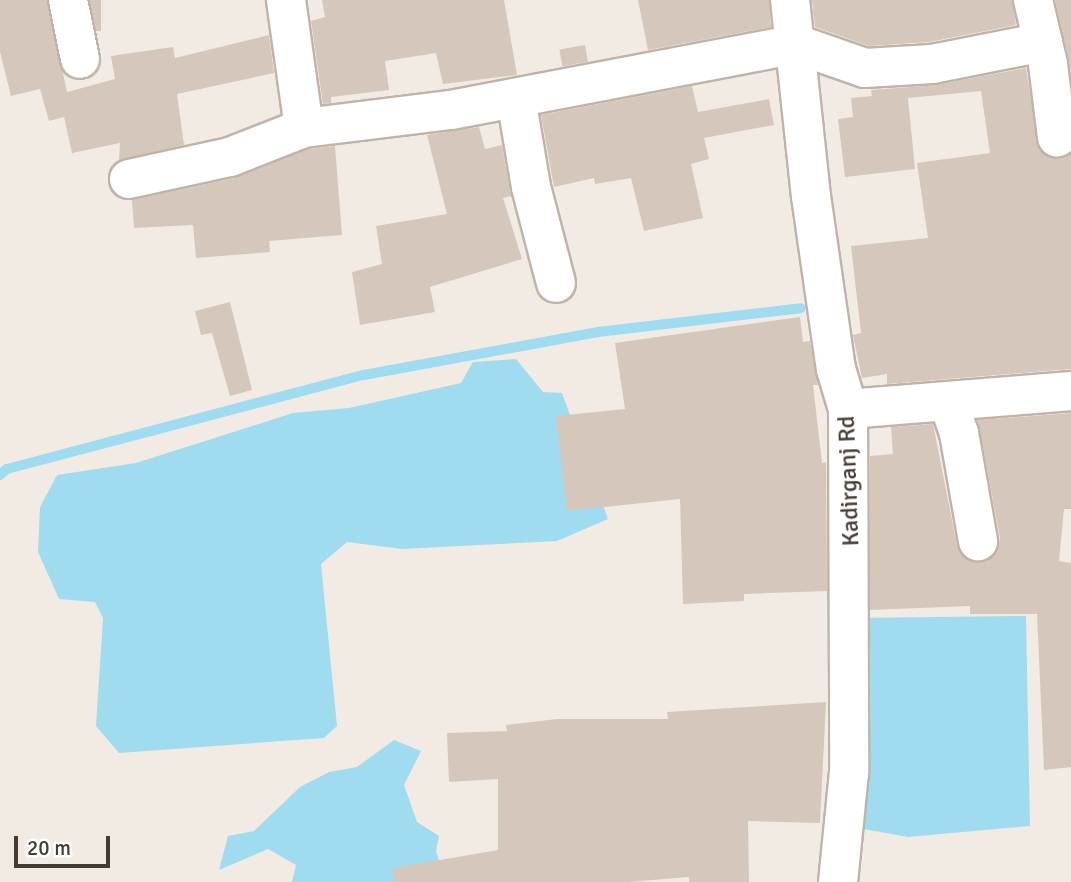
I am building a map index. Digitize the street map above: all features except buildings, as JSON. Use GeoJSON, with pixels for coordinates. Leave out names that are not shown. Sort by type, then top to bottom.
{"type":"FeatureCollection","features":[{"type":"Feature","properties":{"kind":"street"},"geometry":{"type":"LineString","coordinates":[[68,0],[80,59]]}},
{"type":"Feature","properties":{"kind":"street"},"geometry":{"type":"LineString","coordinates":[[286,0],[304,128]]}},
{"type":"Feature","properties":{"kind":"street","name":"Kadirganj Rd"},"geometry":{"type":"LineString","coordinates":[[790,0],[813,209],[836,369],[848,409],[849,772],[838,882]]}},
{"type":"Feature","properties":{"kind":"street"},"geometry":{"type":"LineString","coordinates":[[1032,0],[1042,42],[1057,137]]}},
{"type":"Feature","properties":{"kind":"street"},"geometry":{"type":"LineString","coordinates":[[129,179],[230,157],[304,128],[516,97],[796,44],[865,68],[932,64],[1042,42]]}},
{"type":"Feature","properties":{"kind":"street"},"geometry":{"type":"LineString","coordinates":[[516,97],[531,187],[556,283]]}},
{"type":"Feature","properties":{"kind":"street"},"geometry":{"type":"LineString","coordinates":[[848,409],[949,404],[1071,391]]}},
{"type":"Feature","properties":{"kind":"street"},"geometry":{"type":"LineString","coordinates":[[949,404],[960,433],[978,541]]}},
{"type":"Feature","properties":{"kind":"water"},"geometry":{"type":"Polygon","coordinates":[[[516,359],[543,392],[562,393],[608,519],[557,541],[402,549],[347,542],[321,564],[337,726],[324,738],[119,753],[96,726],[103,618],[95,602],[59,599],[38,552],[40,507],[57,475],[136,463],[293,413],[349,408],[461,383],[473,362],[516,359]]]}},
{"type":"Feature","properties":{"kind":"water"},"geometry":{"type":"Polygon","coordinates":[[[1026,616],[1030,826],[908,837],[858,828],[855,618],[1026,616]]]}},
{"type":"Feature","properties":{"kind":"water"},"geometry":{"type":"Polygon","coordinates":[[[394,740],[421,751],[404,785],[417,822],[439,836],[436,851],[446,882],[292,882],[296,865],[268,849],[219,870],[228,836],[254,831],[300,787],[329,772],[357,767],[394,740]]]}},
{"type":"Feature","properties":{"kind":"waterway"},"geometry":{"type":"LineString","coordinates":[[0,475],[7,469],[364,375],[598,332],[801,308]]}}]}
